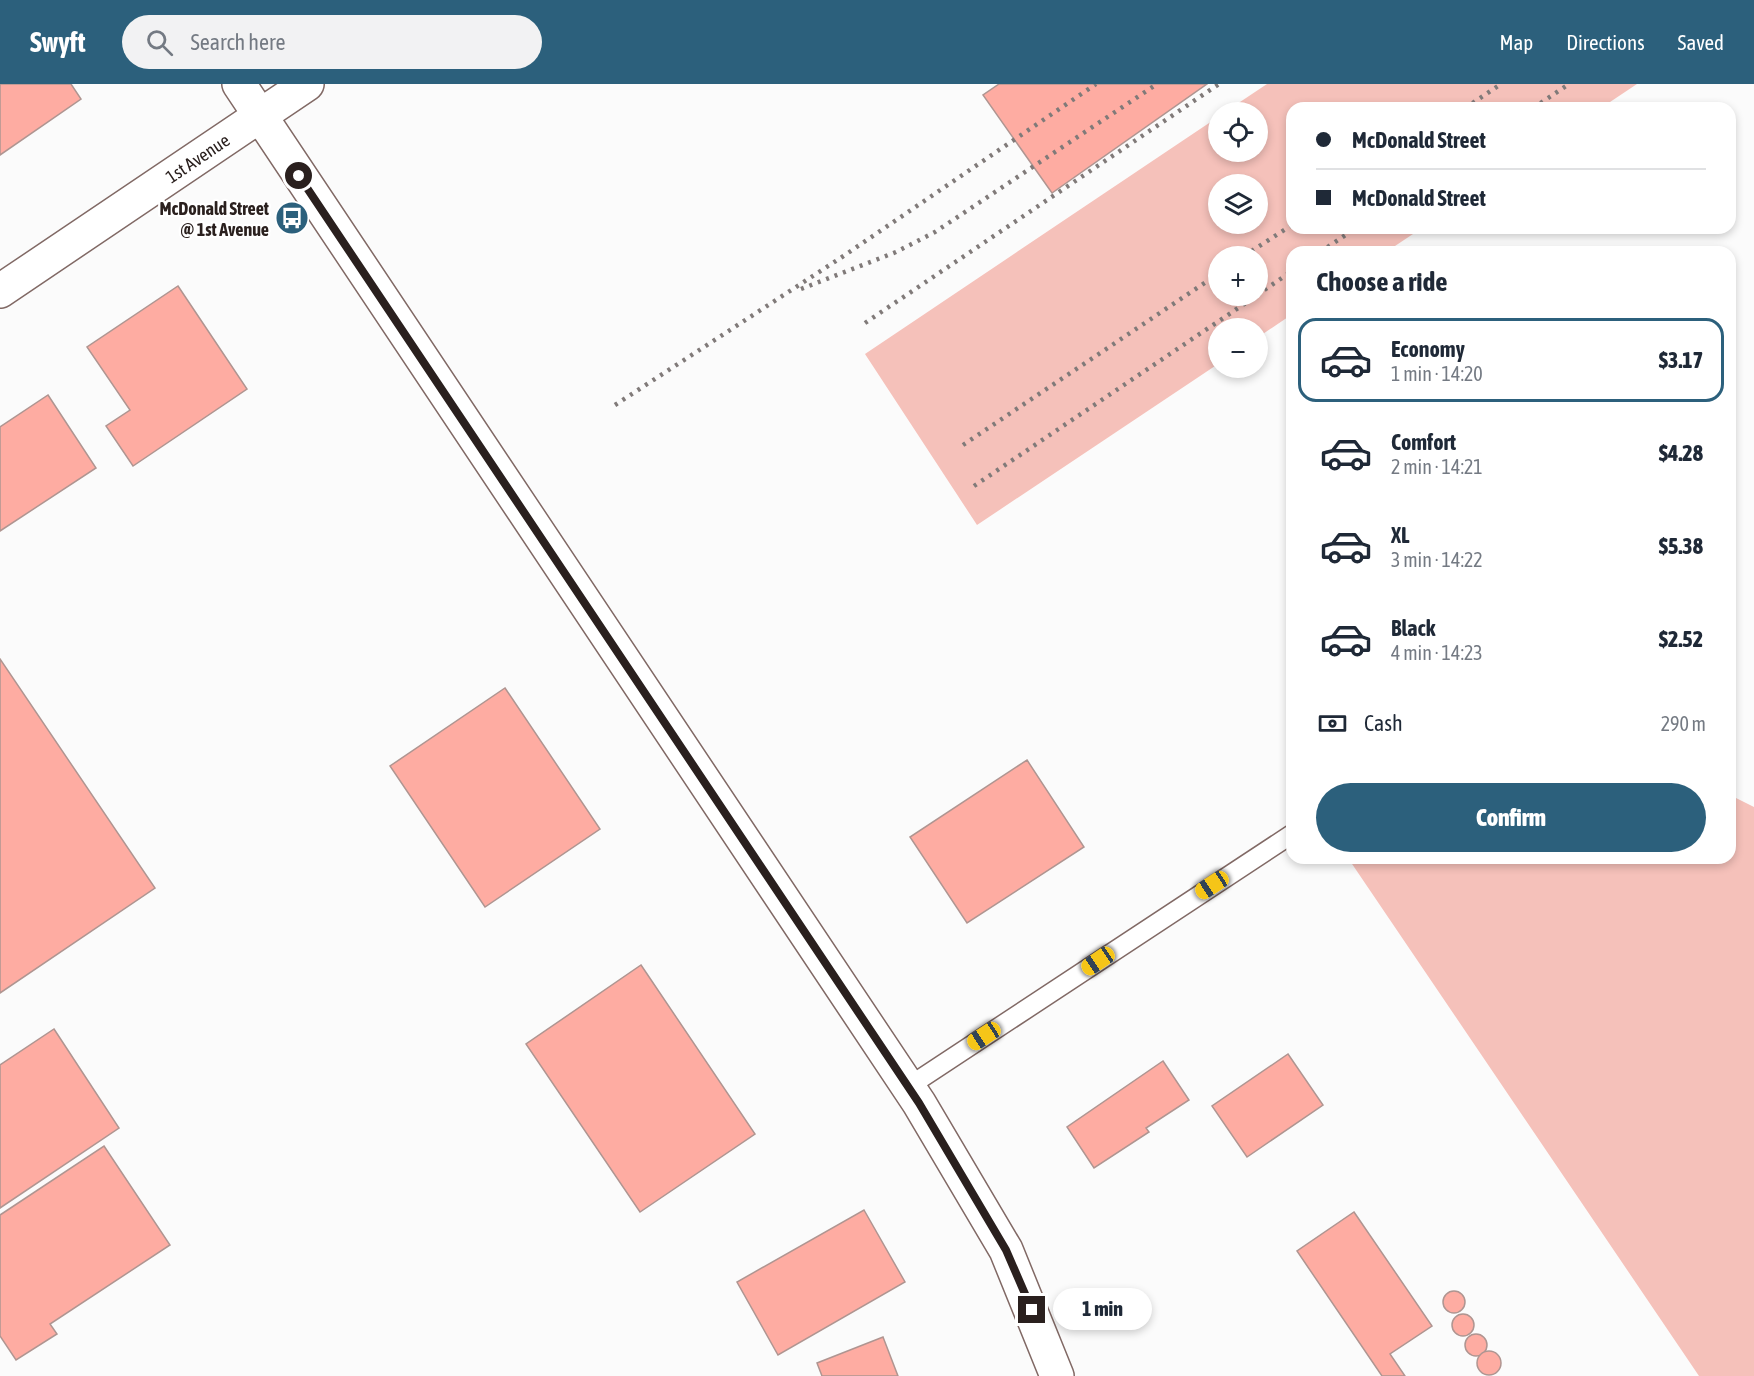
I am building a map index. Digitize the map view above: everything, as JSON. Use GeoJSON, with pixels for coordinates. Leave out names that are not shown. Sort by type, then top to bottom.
{"type":"FeatureCollection","features":[{"type":"Feature","properties":{"kind":"main road"},"geometry":{"type":"LineString","coordinates":[[239,84],[908,1087],[1006,1250],[1057,1376]]}},
{"type":"Feature","properties":{"kind":"main road","name":"1st Avenue"},"geometry":{"type":"LineString","coordinates":[[0,291],[307,84]]}},
{"type":"Feature","properties":{"kind":"lane"},"geometry":{"type":"LineString","coordinates":[[908,1087],[1286,838]]}},
{"type":"Feature","properties":{"kind":"shaded area"},"geometry":{"type":"Polygon","coordinates":[[[1267,84],[1637,84],[1610,102],[1286,102],[1286,234],[1413,234],[1395,246],[1286,246],[1286,318],[1268,331],[1268,318],[1208,318],[1208,371],[977,525],[865,354],[1208,124],[1208,162],[1268,162],[1268,102],[1240,102],[1267,84]]]}},
{"type":"Feature","properties":{"kind":"shaded area"},"geometry":{"type":"Polygon","coordinates":[[[1736,798],[1754,807],[1754,1376],[1699,1376],[1352,864],[1736,864],[1736,798]]]}},
{"type":"Feature","properties":{"kind":"building"},"geometry":{"type":"Polygon","coordinates":[[[0,84],[71,84],[81,99],[0,155],[0,84]]]}},
{"type":"Feature","properties":{"kind":"building"},"geometry":{"type":"Polygon","coordinates":[[[999,84],[1207,84],[1052,193],[983,95],[999,84]]]}},
{"type":"Feature","properties":{"kind":"building"},"geometry":{"type":"Polygon","coordinates":[[[178,286],[247,389],[133,466],[106,426],[130,410],[87,347],[178,286]]]}},
{"type":"Feature","properties":{"kind":"building"},"geometry":{"type":"Polygon","coordinates":[[[48,395],[96,468],[0,531],[0,427],[48,395]]]}},
{"type":"Feature","properties":{"kind":"building"},"geometry":{"type":"Polygon","coordinates":[[[0,659],[155,888],[0,993],[0,659]]]}},
{"type":"Feature","properties":{"kind":"building"},"geometry":{"type":"Polygon","coordinates":[[[505,688],[600,829],[485,907],[390,766],[505,688]]]}},
{"type":"Feature","properties":{"kind":"building"},"geometry":{"type":"Polygon","coordinates":[[[1027,760],[1084,847],[967,923],[910,837],[1027,760]]]}},
{"type":"Feature","properties":{"kind":"building"},"geometry":{"type":"Polygon","coordinates":[[[641,965],[755,1134],[640,1212],[526,1044],[641,965]]]}},
{"type":"Feature","properties":{"kind":"building"},"geometry":{"type":"Polygon","coordinates":[[[54,1029],[119,1128],[0,1208],[0,1065],[54,1029]]]}},
{"type":"Feature","properties":{"kind":"building"},"geometry":{"type":"Polygon","coordinates":[[[1288,1054],[1323,1105],[1247,1157],[1212,1106],[1288,1054]]]}},
{"type":"Feature","properties":{"kind":"building"},"geometry":{"type":"Polygon","coordinates":[[[1163,1061],[1189,1100],[1146,1128],[1149,1132],[1094,1168],[1067,1127],[1163,1061]]]}},
{"type":"Feature","properties":{"kind":"building"},"geometry":{"type":"Polygon","coordinates":[[[104,1146],[170,1245],[50,1324],[57,1334],[16,1360],[0,1336],[0,1215],[104,1146]]]}},
{"type":"Feature","properties":{"kind":"building"},"geometry":{"type":"Polygon","coordinates":[[[864,1210],[905,1282],[778,1355],[737,1282],[864,1210]]]}},
{"type":"Feature","properties":{"kind":"building"},"geometry":{"type":"Polygon","coordinates":[[[1354,1212],[1432,1326],[1390,1354],[1405,1376],[1382,1376],[1297,1251],[1354,1212]]]}},
{"type":"Feature","properties":{"kind":"building"},"geometry":{"type":"Polygon","coordinates":[[[1454,1291],[1462,1294],[1465,1302],[1462,1310],[1454,1313],[1446,1310],[1443,1302],[1446,1294],[1454,1291]]]}},
{"type":"Feature","properties":{"kind":"building"},"geometry":{"type":"Polygon","coordinates":[[[1459,1314],[1467,1314],[1474,1321],[1474,1329],[1467,1336],[1459,1336],[1452,1329],[1452,1321],[1459,1314]]]}},
{"type":"Feature","properties":{"kind":"building"},"geometry":{"type":"Polygon","coordinates":[[[1476,1334],[1484,1337],[1487,1345],[1484,1353],[1476,1356],[1468,1353],[1465,1345],[1468,1337],[1476,1334]]]}},
{"type":"Feature","properties":{"kind":"building"},"geometry":{"type":"Polygon","coordinates":[[[883,1337],[898,1376],[822,1376],[817,1363],[883,1337]]]}},
{"type":"Feature","properties":{"kind":"building"},"geometry":{"type":"Polygon","coordinates":[[[1489,1351],[1497,1355],[1501,1363],[1497,1371],[1489,1375],[1481,1371],[1477,1363],[1481,1355],[1489,1351]]]}},
{"type":"Feature","properties":{"kind":"railway"},"geometry":{"type":"LineString","coordinates":[[615,405],[842,257],[1096,84]]}},
{"type":"Feature","properties":{"kind":"railway"},"geometry":{"type":"LineString","coordinates":[[801,289],[896,252],[935,232],[1157,84]]}},
{"type":"Feature","properties":{"kind":"railway"},"geometry":{"type":"LineString","coordinates":[[865,323],[1219,84]]}},
{"type":"Feature","properties":{"kind":"railway"},"geometry":{"type":"LineString","coordinates":[[1474,102],[1501,84]]}},
{"type":"Feature","properties":{"kind":"railway"},"geometry":{"type":"LineString","coordinates":[[1542,102],[1569,84]]}},
{"type":"Feature","properties":{"kind":"railway"},"geometry":{"type":"LineString","coordinates":[[1259,246],[1286,229]]}},
{"type":"Feature","properties":{"kind":"railway"},"geometry":{"type":"LineString","coordinates":[[1329,246],[1347,234]]}},
{"type":"Feature","properties":{"kind":"railway"},"geometry":{"type":"LineString","coordinates":[[1268,287],[1286,275]]}},
{"type":"Feature","properties":{"kind":"railway"},"geometry":{"type":"LineString","coordinates":[[963,445],[1208,281]]}},
{"type":"Feature","properties":{"kind":"railway"},"geometry":{"type":"LineString","coordinates":[[974,486],[1241,306]]}},
{"type":"Feature","properties":{"kind":"place","name":"McDonald Street @ 1st Avenue"},"geometry":{"type":"Point","coordinates":[292,218]}},
{"type":"Feature","properties":{"kind":"route"},"geometry":{"type":"LineString","coordinates":[[299,176],[919,1103],[1006,1250],[1032,1310]]}}]}
